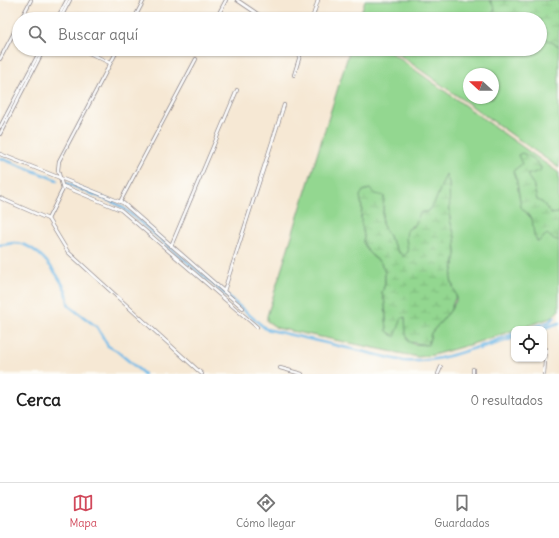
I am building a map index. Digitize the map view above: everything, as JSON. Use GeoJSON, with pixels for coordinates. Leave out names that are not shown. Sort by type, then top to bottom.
{"type":"FeatureCollection","features":[{"type":"Feature","properties":{"kind":"street"},"geometry":{"type":"LineString","coordinates":[[25,12],[31,0]]}},
{"type":"Feature","properties":{"kind":"street"},"geometry":{"type":"LineString","coordinates":[[63,12],[69,0]]}},
{"type":"Feature","properties":{"kind":"street"},"geometry":{"type":"LineString","coordinates":[[138,12],[144,0]]}},
{"type":"Feature","properties":{"kind":"street"},"geometry":{"type":"LineString","coordinates":[[220,12],[226,0]]}},
{"type":"Feature","properties":{"kind":"street"},"geometry":{"type":"LineString","coordinates":[[237,0],[255,12]]}},
{"type":"Feature","properties":{"kind":"street"},"geometry":{"type":"LineString","coordinates":[[314,12],[318,0]]}},
{"type":"Feature","properties":{"kind":"street"},"geometry":{"type":"LineString","coordinates":[[0,59],[12,36]]}},
{"type":"Feature","properties":{"kind":"street"},"geometry":{"type":"LineString","coordinates":[[0,127],[39,56]]}},
{"type":"Feature","properties":{"kind":"street"},"geometry":{"type":"LineString","coordinates":[[0,134],[39,56]]}},
{"type":"Feature","properties":{"kind":"street"},"geometry":{"type":"LineString","coordinates":[[96,56],[110,63]]}},
{"type":"Feature","properties":{"kind":"street"},"geometry":{"type":"LineString","coordinates":[[48,219],[63,186],[58,168],[60,158],[114,56]]}},
{"type":"Feature","properties":{"kind":"street"},"geometry":{"type":"LineString","coordinates":[[294,75],[300,56]]}},
{"type":"Feature","properties":{"kind":"street"},"geometry":{"type":"LineString","coordinates":[[120,202],[196,59]]}},
{"type":"Feature","properties":{"kind":"street"},"geometry":{"type":"LineString","coordinates":[[171,246],[237,90]]}},
{"type":"Feature","properties":{"kind":"street"},"geometry":{"type":"LineString","coordinates":[[224,291],[284,105]]}},
{"type":"Feature","properties":{"kind":"street"},"geometry":{"type":"LineString","coordinates":[[0,154],[120,202],[243,308]]}},
{"type":"Feature","properties":{"kind":"street"},"geometry":{"type":"LineString","coordinates":[[63,186],[121,210],[257,326]]}},
{"type":"Feature","properties":{"kind":"street"},"geometry":{"type":"LineString","coordinates":[[0,198],[48,219],[61,243],[68,252],[202,374]]}},
{"type":"Feature","properties":{"kind":"street"},"geometry":{"type":"LineString","coordinates":[[544,374],[545,362]]}},
{"type":"Feature","properties":{"kind":"street"},"geometry":{"type":"LineString","coordinates":[[438,374],[441,367]]}},
{"type":"Feature","properties":{"kind":"street"},"geometry":{"type":"LineString","coordinates":[[280,368],[302,374]]}},
{"type":"Feature","properties":{"kind":"street"},"geometry":{"type":"LineString","coordinates":[[473,369],[473,374]]}},
{"type":"Feature","properties":{"kind":"green space"},"geometry":{"type":"Polygon","coordinates":[[[365,0],[490,0],[495,9],[494,12],[361,12],[365,0]]]}},
{"type":"Feature","properties":{"kind":"green space"},"geometry":{"type":"Polygon","coordinates":[[[490,0],[559,0],[559,46],[547,40],[547,12],[494,12],[495,9],[490,0]]]}},
{"type":"Feature","properties":{"kind":"green space"},"geometry":{"type":"Polygon","coordinates":[[[547,40],[559,46],[559,168],[469,104],[499,104],[499,68],[463,68],[463,100],[401,56],[547,56],[547,40]]]}},
{"type":"Feature","properties":{"kind":"green space"},"geometry":{"type":"Polygon","coordinates":[[[348,56],[396,56],[559,173],[559,213],[551,214],[543,203],[537,200],[533,184],[526,175],[541,168],[536,162],[529,157],[518,155],[523,164],[513,171],[517,182],[521,207],[533,220],[535,238],[539,241],[547,234],[559,240],[559,310],[551,318],[527,326],[511,326],[511,331],[433,355],[418,357],[277,328],[267,321],[267,316],[348,56]],[[446,175],[435,202],[427,212],[421,212],[415,225],[411,226],[408,252],[404,256],[398,252],[382,224],[384,197],[375,194],[370,189],[363,191],[361,217],[364,236],[363,242],[372,256],[381,263],[385,272],[385,284],[382,292],[385,303],[387,331],[392,336],[402,318],[405,317],[408,340],[413,344],[426,345],[429,342],[431,333],[450,311],[456,301],[451,280],[456,254],[455,237],[450,220],[449,183],[446,175]]]}},
{"type":"Feature","properties":{"kind":"green space"},"geometry":{"type":"Polygon","coordinates":[[[522,153],[533,158],[541,168],[540,171],[527,175],[533,184],[537,200],[543,203],[551,214],[559,213],[559,240],[554,240],[547,234],[538,242],[534,236],[532,218],[521,207],[517,182],[513,171],[522,164],[518,155],[522,153]]]}},
{"type":"Feature","properties":{"kind":"green space"},"geometry":{"type":"Polygon","coordinates":[[[446,174],[449,183],[450,220],[455,237],[456,254],[451,280],[456,296],[450,311],[431,333],[428,345],[409,342],[406,334],[405,317],[402,318],[395,337],[387,331],[385,303],[382,293],[385,284],[385,272],[381,263],[369,253],[363,242],[364,236],[361,222],[362,208],[360,196],[363,191],[370,189],[375,194],[384,196],[382,224],[398,252],[404,256],[408,252],[406,238],[407,230],[415,225],[420,213],[427,212],[435,202],[446,174]]]}},
{"type":"Feature","properties":{"kind":"waterway"},"geometry":{"type":"LineString","coordinates":[[0,158],[57,180]]}},
{"type":"Feature","properties":{"kind":"waterway"},"geometry":{"type":"LineString","coordinates":[[66,183],[117,204],[126,210],[266,329],[403,361],[431,360],[445,357],[473,349],[511,335]]}},
{"type":"Feature","properties":{"kind":"waterway"},"geometry":{"type":"LineString","coordinates":[[0,245],[15,243],[31,248],[39,254],[52,268],[62,284],[67,293],[69,306],[97,327],[108,346],[117,351],[144,374]]}},
{"type":"Feature","properties":{"kind":"waterway"},"geometry":{"type":"LineString","coordinates":[[538,326],[549,322],[555,317]]}},
{"type":"Feature","properties":{"kind":"waterway"},"geometry":{"type":"LineString","coordinates":[[547,327],[559,323]]}},
{"type":"Feature","properties":{"kind":"waterway"},"geometry":{"type":"LineString","coordinates":[[479,349],[511,339]]}}]}
